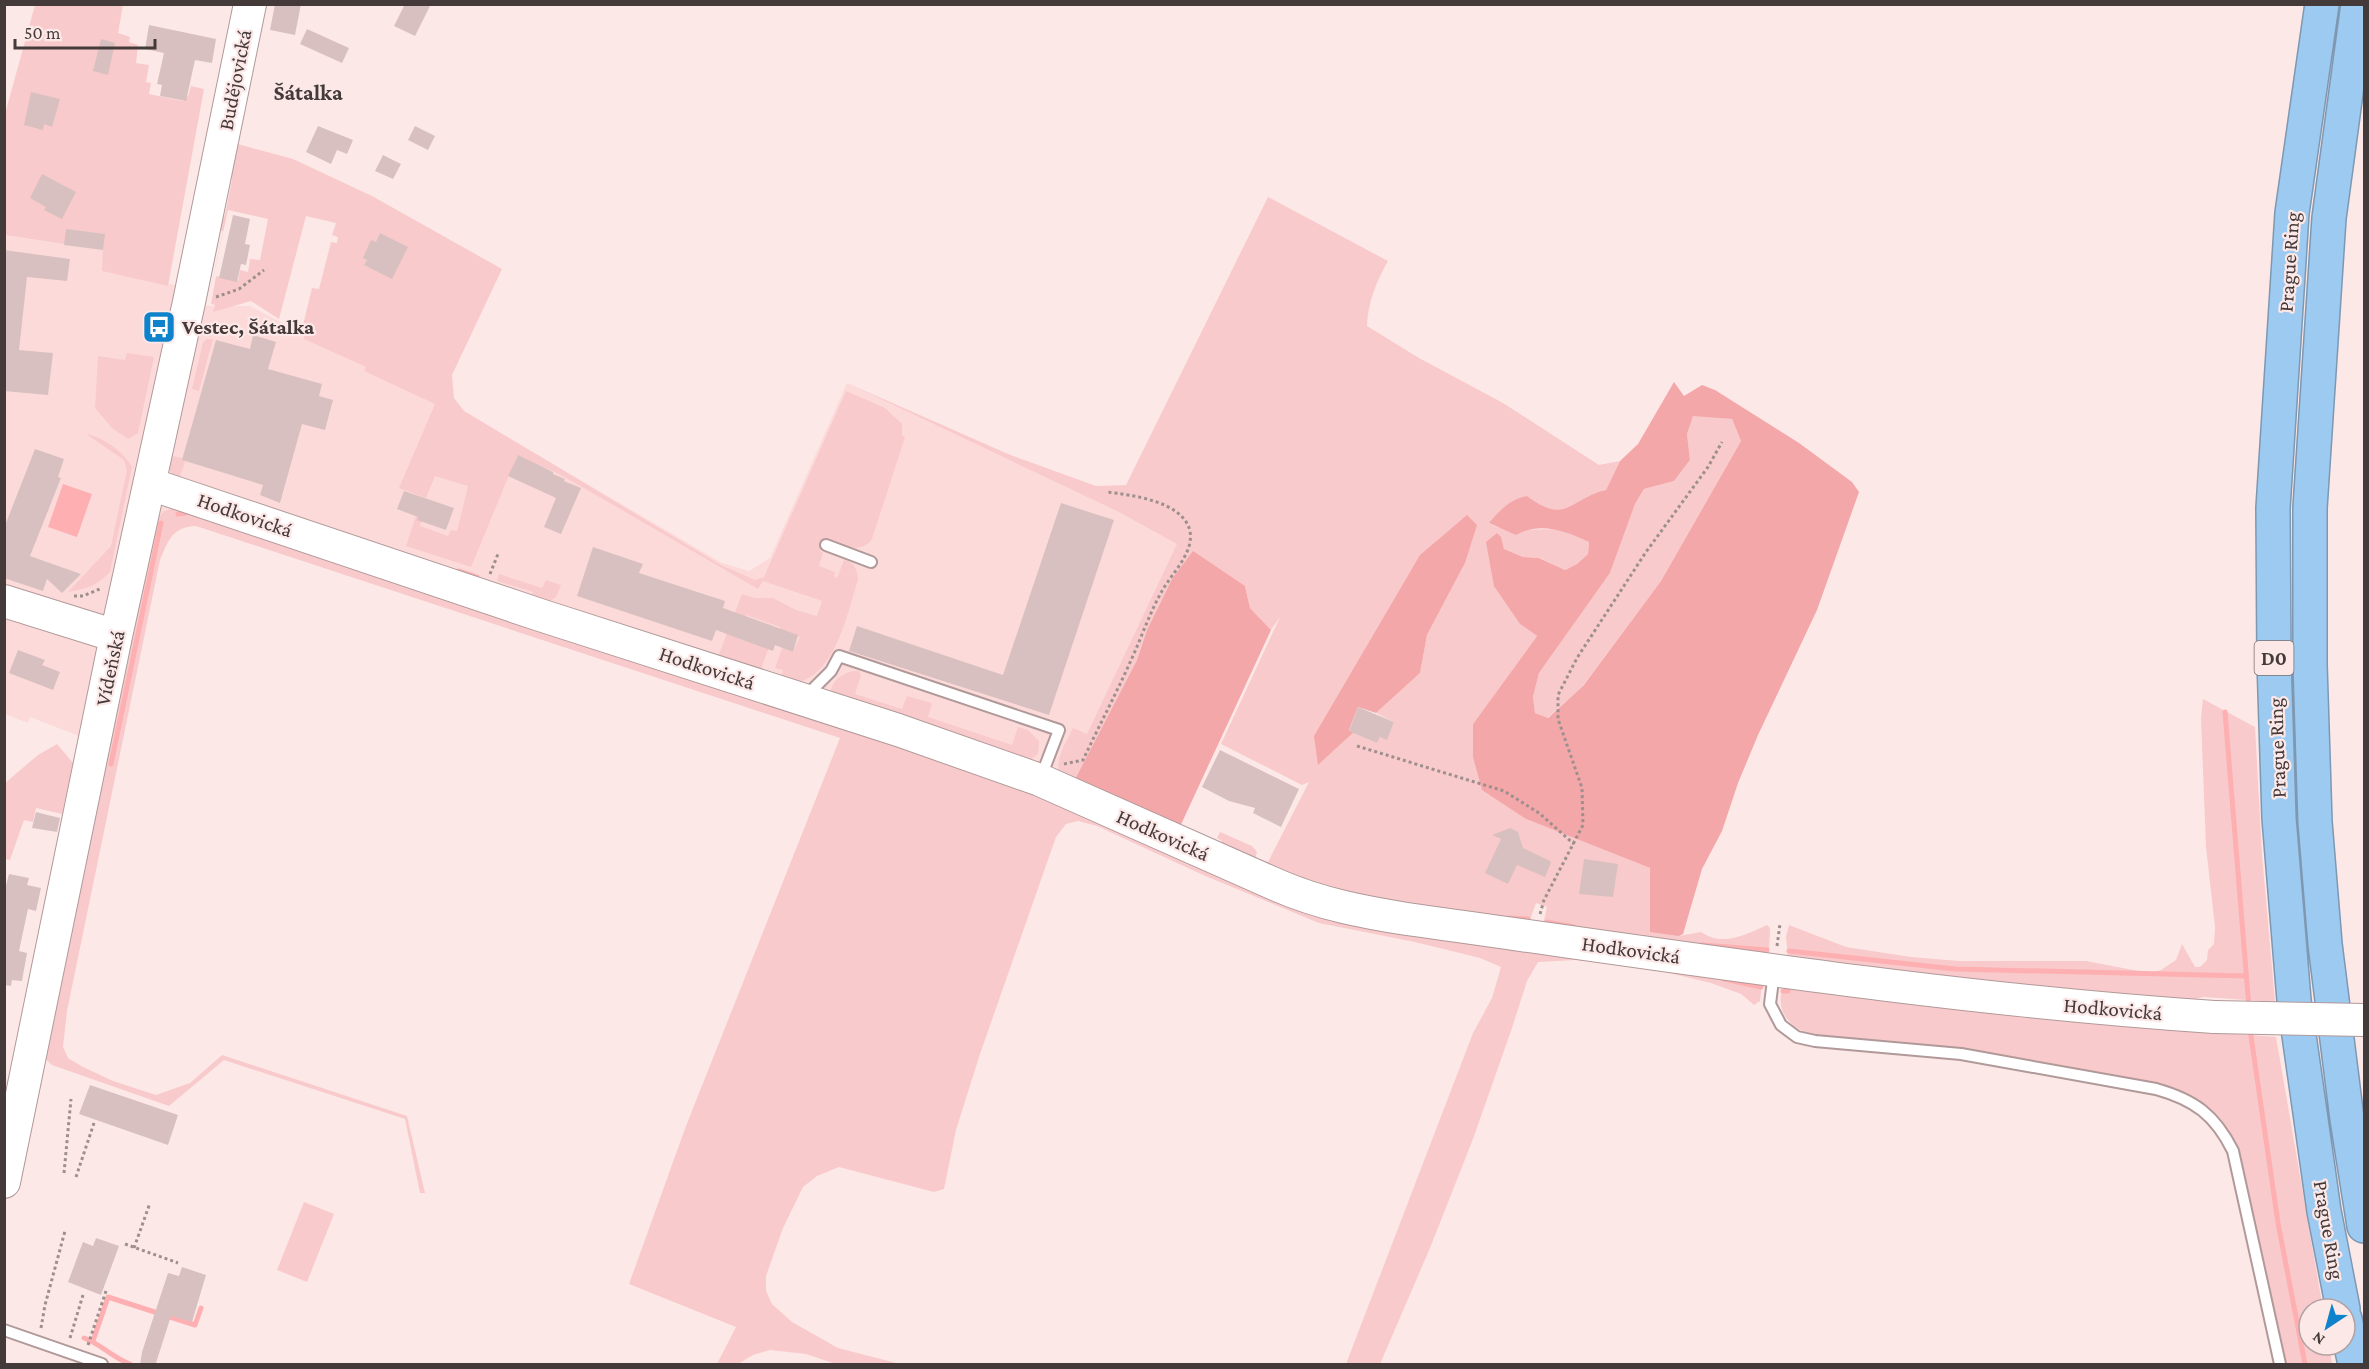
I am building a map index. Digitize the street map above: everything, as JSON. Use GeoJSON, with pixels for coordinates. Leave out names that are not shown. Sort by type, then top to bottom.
{"type":"FeatureCollection","features":[{"type":"Feature","properties":{"kind":"highway","name":"Prague Ring"},"geometry":{"type":"LineString","coordinates":[[2322,4],[2292,213],[2273,508],[2274,661],[2279,818],[2293,989],[2318,1168],[2341,1297]]}},
{"type":"Feature","properties":{"kind":"highway","name":"Prague Ring"},"geometry":{"type":"LineString","coordinates":[[2358,4],[2329,218],[2310,508],[2310,653],[2315,822],[2325,944],[2345,1108],[2364,1226]]}},
{"type":"Feature","properties":{"kind":"street","name":"Budějovická"},"geometry":{"type":"LineString","coordinates":[[220,155],[250,4]]}},
{"type":"Feature","properties":{"kind":"street","name":"Vídeňská"},"geometry":{"type":"LineString","coordinates":[[4,1182],[116,636],[220,155]]}},
{"type":"Feature","properties":{"kind":"street","name":"Hodkovická"},"geometry":{"type":"LineString","coordinates":[[150,484],[1040,780],[1312,899],[1369,913],[1774,969],[2036,1002],[2214,1017],[2364,1020]]}},
{"type":"Feature","properties":{"kind":"street"},"geometry":{"type":"LineString","coordinates":[[4,601],[116,636]]}},
{"type":"Feature","properties":{"kind":"lane"},"geometry":{"type":"LineString","coordinates":[[826,545],[871,562]]}},
{"type":"Feature","properties":{"kind":"lane"},"geometry":{"type":"LineString","coordinates":[[802,699],[831,670],[839,656],[1059,730],[1040,780]]}},
{"type":"Feature","properties":{"kind":"lane"},"geometry":{"type":"LineString","coordinates":[[1774,969],[1770,1004],[1781,1025],[1797,1037],[1815,1041],[1961,1054],[2156,1089],[2182,1097],[2208,1114],[2224,1134],[2233,1151],[2280,1365]]}},
{"type":"Feature","properties":{"kind":"lane"},"geometry":{"type":"LineString","coordinates":[[4,1330],[102,1365]]}},
{"type":"Feature","properties":{"kind":"path"},"geometry":{"type":"LineString","coordinates":[[190,295],[212,298],[239,289],[264,270]]}},
{"type":"Feature","properties":{"kind":"path"},"geometry":{"type":"LineString","coordinates":[[1534,936],[1544,900],[1583,825],[1582,788],[1557,719],[1558,695],[1577,658],[1646,552],[1708,467],[1722,442]]}},
{"type":"Feature","properties":{"kind":"path"},"geometry":{"type":"LineString","coordinates":[[1040,780],[1069,761],[1083,760],[1161,592],[1188,551],[1191,540],[1189,528],[1179,515],[1162,504],[1138,495],[1107,492]]}},
{"type":"Feature","properties":{"kind":"path"},"geometry":{"type":"LineString","coordinates":[[1358,746],[1504,791],[1539,813],[1574,844]]}},
{"type":"Feature","properties":{"kind":"path"},"geometry":{"type":"LineString","coordinates":[[64,1173],[71,1099]]}},
{"type":"Feature","properties":{"kind":"path"},"geometry":{"type":"LineString","coordinates":[[76,1177],[96,1120]]}},
{"type":"Feature","properties":{"kind":"path"},"geometry":{"type":"LineString","coordinates":[[134,1248],[150,1203]]}},
{"type":"Feature","properties":{"kind":"path"},"geometry":{"type":"LineString","coordinates":[[39,1342],[45,1305],[65,1232]]}},
{"type":"Feature","properties":{"kind":"path"},"geometry":{"type":"LineString","coordinates":[[125,1244],[178,1263]]}},
{"type":"Feature","properties":{"kind":"path"},"geometry":{"type":"LineString","coordinates":[[89,1341],[106,1291]]}},
{"type":"Feature","properties":{"kind":"path"},"geometry":{"type":"LineString","coordinates":[[65,1351],[83,1295]]}},
{"type":"Feature","properties":{"kind":"shaded area"},"geometry":{"type":"Polygon","coordinates":[[[35,5],[123,5],[118,33],[130,37],[129,42],[138,45],[136,63],[149,65],[146,82],[151,83],[149,94],[183,101],[184,96],[188,96],[191,86],[204,89],[168,286],[102,271],[103,250],[5,235],[5,114],[35,5]]]}},
{"type":"Feature","properties":{"kind":"shaded area"},"geometry":{"type":"Polygon","coordinates":[[[234,143],[293,159],[372,196],[502,269],[452,375],[454,398],[464,411],[721,565],[755,580],[764,577],[846,391],[885,408],[902,424],[902,435],[905,437],[872,539],[862,547],[856,548],[825,538],[820,551],[823,553],[819,566],[835,572],[834,576],[837,578],[844,560],[848,561],[855,567],[858,580],[839,639],[823,666],[812,676],[799,682],[780,683],[783,670],[775,668],[782,648],[793,652],[800,637],[746,615],[738,637],[769,648],[758,676],[716,662],[742,594],[755,598],[773,598],[796,610],[817,616],[822,601],[763,581],[758,589],[584,488],[555,472],[517,456],[471,567],[406,546],[416,516],[422,518],[420,526],[448,536],[451,530],[457,531],[468,486],[435,476],[426,498],[399,488],[435,404],[364,371],[366,367],[304,339],[301,333],[312,288],[319,289],[331,242],[337,243],[338,237],[332,235],[336,223],[306,216],[279,319],[251,301],[213,312],[215,305],[211,304],[216,276],[238,281],[240,270],[248,272],[250,259],[260,260],[268,219],[228,210],[208,301],[223,231],[218,230],[225,215],[232,180],[230,165],[234,143]]]}},
{"type":"Feature","properties":{"kind":"shaded area"},"geometry":{"type":"Polygon","coordinates":[[[1268,197],[1388,261],[1373,292],[1367,326],[1419,358],[1503,403],[1599,465],[1620,461],[1606,490],[1560,509],[1540,505],[1527,496],[1489,523],[1496,527],[1514,530],[1563,530],[1589,542],[1588,554],[1577,564],[1565,570],[1540,558],[1523,557],[1504,549],[1501,537],[1520,624],[1537,636],[1473,724],[1526,819],[1650,868],[1679,936],[1701,932],[1718,939],[1734,938],[1767,925],[1770,928],[1769,953],[1543,925],[1547,907],[1536,903],[1529,923],[1380,904],[1217,850],[1222,841],[1217,838],[1220,832],[1252,846],[1257,852],[1255,859],[1268,862],[1309,782],[1302,785],[1221,744],[1280,617],[1271,630],[1250,608],[1245,586],[1172,579],[1147,630],[1137,660],[1072,785],[1059,770],[1058,764],[1062,751],[1073,728],[1087,734],[1177,544],[1119,512],[847,383],[1008,454],[1096,486],[1126,485],[1268,197]],[[1465,563],[1360,662],[1315,736],[1319,764],[1354,732],[1377,743],[1380,737],[1387,739],[1394,722],[1376,713],[1420,673],[1427,635],[1465,563]]]}},
{"type":"Feature","properties":{"kind":"shaded area"},"geometry":{"type":"Polygon","coordinates":[[[4,235],[103,250],[103,269],[192,289],[189,302],[209,306],[250,306],[449,411],[468,414],[722,563],[749,571],[770,558],[847,383],[1186,543],[1072,785],[182,506],[165,510],[157,522],[109,744],[79,736],[30,717],[28,723],[5,714],[4,235]]]}},
{"type":"Feature","properties":{"kind":"shaded area"},"geometry":{"type":"Polygon","coordinates":[[[213,339],[199,391],[192,389],[203,342],[213,339]]]}},
{"type":"Feature","properties":{"kind":"shaded area"},"geometry":{"type":"Polygon","coordinates":[[[127,353],[154,357],[138,433],[128,439],[112,428],[95,408],[98,356],[125,360],[127,353]]]}},
{"type":"Feature","properties":{"kind":"shaded area"},"geometry":{"type":"Polygon","coordinates":[[[1674,382],[1684,396],[1702,385],[1715,390],[1799,443],[1852,482],[1859,492],[1817,610],[1758,735],[1738,783],[1722,831],[1702,869],[1683,934],[1679,936],[1650,932],[1650,868],[1526,819],[1482,790],[1473,757],[1473,724],[1537,636],[1520,624],[1494,586],[1486,542],[1497,533],[1501,537],[1504,549],[1523,557],[1539,558],[1565,570],[1577,564],[1588,554],[1589,542],[1572,534],[1543,528],[1516,535],[1489,523],[1506,506],[1521,497],[1527,496],[1540,505],[1560,509],[1606,490],[1620,461],[1638,444],[1674,382]],[[1693,416],[1687,434],[1690,460],[1674,481],[1644,489],[1635,504],[1610,573],[1539,673],[1533,697],[1535,713],[1548,718],[1583,686],[1661,581],[1741,441],[1732,419],[1693,416]]]}},
{"type":"Feature","properties":{"kind":"shaded area"},"geometry":{"type":"Polygon","coordinates":[[[1693,415],[1732,419],[1741,441],[1661,581],[1581,688],[1547,718],[1535,713],[1533,697],[1539,673],[1610,573],[1635,504],[1644,489],[1674,481],[1690,460],[1687,434],[1693,415]]]}},
{"type":"Feature","properties":{"kind":"shaded area"},"geometry":{"type":"Polygon","coordinates":[[[86,434],[99,438],[112,446],[132,467],[110,572],[91,586],[68,592],[111,546],[127,470],[124,460],[86,434]]]}},
{"type":"Feature","properties":{"kind":"shaded area"},"geometry":{"type":"Polygon","coordinates":[[[172,456],[182,458],[185,462],[179,479],[171,475],[169,463],[172,456]]]}},
{"type":"Feature","properties":{"kind":"shaded area"},"geometry":{"type":"Polygon","coordinates":[[[63,484],[92,494],[77,537],[48,527],[63,484]]]}},
{"type":"Feature","properties":{"kind":"shaded area"},"geometry":{"type":"Polygon","coordinates":[[[174,508],[924,750],[1219,869],[1762,984],[1760,1001],[1754,1005],[1741,994],[1711,983],[1636,965],[1576,960],[1538,962],[1527,981],[1473,1139],[1430,1248],[1380,1364],[1346,1364],[1473,1033],[1492,998],[1501,967],[1480,958],[1415,942],[1319,923],[1203,875],[1097,826],[1078,821],[1066,824],[1056,837],[979,1057],[956,1130],[944,1189],[934,1192],[839,1167],[817,1176],[803,1187],[783,1228],[766,1276],[766,1291],[772,1304],[792,1322],[838,1348],[900,1364],[836,1364],[806,1354],[770,1350],[753,1355],[738,1364],[717,1364],[736,1327],[629,1284],[686,1126],[840,738],[196,526],[181,529],[172,536],[160,560],[67,1011],[63,1047],[68,1058],[83,1067],[113,1081],[156,1095],[190,1083],[222,1055],[407,1116],[425,1193],[420,1193],[405,1119],[224,1060],[169,1106],[52,1065],[43,1057],[155,521],[164,511],[174,508]]]}},
{"type":"Feature","properties":{"kind":"shaded area"},"geometry":{"type":"Polygon","coordinates":[[[1467,515],[1477,525],[1465,563],[1427,635],[1420,673],[1376,713],[1358,707],[1349,730],[1354,732],[1318,765],[1314,736],[1420,555],[1467,515]]]}},
{"type":"Feature","properties":{"kind":"shaded area"},"geometry":{"type":"Polygon","coordinates":[[[1193,551],[1245,586],[1250,608],[1271,630],[1178,831],[1072,785],[1137,660],[1147,630],[1172,579],[1193,551]]]}},
{"type":"Feature","properties":{"kind":"shaded area"},"geometry":{"type":"Polygon","coordinates":[[[499,574],[542,588],[546,580],[561,585],[556,597],[545,605],[530,601],[533,592],[497,581],[499,574]]]}},
{"type":"Feature","properties":{"kind":"shaded area"},"geometry":{"type":"Polygon","coordinates":[[[853,671],[859,671],[861,675],[855,694],[902,709],[907,696],[932,703],[928,717],[1012,745],[1018,727],[1028,730],[1039,741],[1038,754],[1025,764],[830,695],[837,679],[853,671]]]}},
{"type":"Feature","properties":{"kind":"shaded area"},"geometry":{"type":"Polygon","coordinates":[[[2203,699],[2255,727],[2262,854],[2275,1002],[2204,997],[2186,1001],[1934,976],[1788,957],[1786,937],[1789,925],[1846,947],[1911,957],[1959,961],[2086,961],[2149,973],[2161,970],[2176,960],[2182,944],[2195,967],[2200,967],[2207,960],[2208,950],[2214,944],[2215,927],[2206,847],[2201,719],[2203,699]]]}},
{"type":"Feature","properties":{"kind":"shaded area"},"geometry":{"type":"Polygon","coordinates":[[[57,744],[73,763],[62,814],[36,808],[33,822],[24,820],[10,860],[5,859],[5,783],[38,755],[57,744]]]}},
{"type":"Feature","properties":{"kind":"shaded area"},"geometry":{"type":"Polygon","coordinates":[[[1791,987],[2122,1025],[2276,1037],[2321,1297],[2297,1297],[2297,1357],[2331,1357],[2332,1364],[2284,1364],[2230,1134],[2219,1118],[2198,1099],[2170,1087],[1967,1050],[1820,1037],[1795,1027],[1784,1015],[1781,1007],[1782,989],[1791,987]]]}},
{"type":"Feature","properties":{"kind":"shaded area"},"geometry":{"type":"Polygon","coordinates":[[[304,1202],[334,1214],[307,1282],[277,1270],[304,1202]]]}},
{"type":"Feature","properties":{"kind":"building"},"geometry":{"type":"Polygon","coordinates":[[[275,4],[301,4],[295,35],[270,30],[275,4]]]}},
{"type":"Feature","properties":{"kind":"building"},"geometry":{"type":"Polygon","coordinates":[[[405,4],[431,4],[415,36],[394,26],[405,4]]]}},
{"type":"Feature","properties":{"kind":"building"},"geometry":{"type":"Polygon","coordinates":[[[149,25],[216,39],[212,63],[195,60],[186,101],[160,96],[162,85],[157,84],[164,53],[145,49],[149,25]]]}},
{"type":"Feature","properties":{"kind":"building"},"geometry":{"type":"Polygon","coordinates":[[[307,29],[349,48],[342,63],[300,44],[307,29]]]}},
{"type":"Feature","properties":{"kind":"building"},"geometry":{"type":"Polygon","coordinates":[[[101,39],[115,43],[108,75],[93,71],[101,39]]]}},
{"type":"Feature","properties":{"kind":"building"},"geometry":{"type":"Polygon","coordinates":[[[31,92],[60,99],[52,127],[44,124],[43,130],[24,125],[31,92]]]}},
{"type":"Feature","properties":{"kind":"building"},"geometry":{"type":"Polygon","coordinates":[[[318,126],[353,140],[347,154],[337,150],[331,164],[306,152],[318,126]]]}},
{"type":"Feature","properties":{"kind":"building"},"geometry":{"type":"Polygon","coordinates":[[[415,126],[435,136],[428,150],[408,140],[415,126]]]}},
{"type":"Feature","properties":{"kind":"building"},"geometry":{"type":"Polygon","coordinates":[[[383,155],[401,164],[393,179],[375,171],[383,155]]]}},
{"type":"Feature","properties":{"kind":"building"},"geometry":{"type":"Polygon","coordinates":[[[42,174],[76,192],[62,219],[44,210],[46,207],[30,198],[42,174]]]}},
{"type":"Feature","properties":{"kind":"building"},"geometry":{"type":"Polygon","coordinates":[[[233,215],[250,219],[245,244],[250,245],[246,265],[241,264],[237,282],[219,278],[233,215]]]}},
{"type":"Feature","properties":{"kind":"building"},"geometry":{"type":"Polygon","coordinates":[[[66,229],[105,234],[103,250],[64,245],[66,229]]]}},
{"type":"Feature","properties":{"kind":"building"},"geometry":{"type":"Polygon","coordinates":[[[380,233],[408,247],[392,279],[364,265],[367,260],[363,258],[371,240],[376,242],[380,233]]]}},
{"type":"Feature","properties":{"kind":"building"},"geometry":{"type":"Polygon","coordinates":[[[4,250],[70,259],[67,281],[27,277],[19,350],[53,353],[48,395],[4,391],[4,250]]]}},
{"type":"Feature","properties":{"kind":"building"},"geometry":{"type":"Polygon","coordinates":[[[253,335],[276,342],[268,369],[322,384],[319,396],[333,400],[325,430],[302,424],[280,503],[260,495],[263,485],[182,460],[216,340],[250,349],[253,335]]]}},
{"type":"Feature","properties":{"kind":"building"},"geometry":{"type":"Polygon","coordinates":[[[35,449],[64,459],[58,477],[61,478],[30,556],[81,574],[62,593],[47,579],[43,591],[4,578],[4,528],[35,449]]]}},
{"type":"Feature","properties":{"kind":"building"},"geometry":{"type":"Polygon","coordinates":[[[518,455],[581,488],[561,534],[544,527],[556,498],[508,476],[518,455]]]}},
{"type":"Feature","properties":{"kind":"building"},"geometry":{"type":"Polygon","coordinates":[[[404,491],[454,508],[446,530],[417,520],[418,517],[397,509],[404,491]]]}},
{"type":"Feature","properties":{"kind":"building"},"geometry":{"type":"Polygon","coordinates":[[[1061,503],[1114,520],[1049,715],[849,651],[857,626],[1003,675],[1061,503]]]}},
{"type":"Feature","properties":{"kind":"building"},"geometry":{"type":"Polygon","coordinates":[[[593,547],[643,564],[639,573],[725,601],[723,608],[798,635],[793,652],[775,645],[773,651],[716,630],[712,641],[577,596],[593,547]]]}},
{"type":"Feature","properties":{"kind":"building"},"geometry":{"type":"Polygon","coordinates":[[[18,650],[45,660],[42,665],[60,672],[53,690],[9,673],[18,650]]]}},
{"type":"Feature","properties":{"kind":"building"},"geometry":{"type":"Polygon","coordinates":[[[1358,707],[1394,722],[1387,740],[1380,737],[1377,743],[1349,731],[1358,707]]]}},
{"type":"Feature","properties":{"kind":"building"},"geometry":{"type":"Polygon","coordinates":[[[1220,750],[1299,789],[1281,827],[1253,813],[1255,808],[1229,801],[1202,787],[1220,750]]]}},
{"type":"Feature","properties":{"kind":"building"},"geometry":{"type":"Polygon","coordinates":[[[36,812],[60,818],[57,832],[32,828],[36,812]]]}},
{"type":"Feature","properties":{"kind":"building"},"geometry":{"type":"Polygon","coordinates":[[[1510,828],[1518,832],[1523,848],[1550,861],[1545,877],[1517,865],[1508,884],[1485,873],[1501,839],[1492,835],[1510,828]]]}},
{"type":"Feature","properties":{"kind":"building"},"geometry":{"type":"Polygon","coordinates":[[[1584,859],[1618,864],[1613,897],[1579,894],[1584,859]]]}},
{"type":"Feature","properties":{"kind":"building"},"geometry":{"type":"Polygon","coordinates":[[[9,874],[29,878],[27,885],[41,888],[36,911],[28,909],[19,951],[27,953],[22,981],[12,980],[11,986],[4,985],[4,893],[9,874]]]}},
{"type":"Feature","properties":{"kind":"building"},"geometry":{"type":"Polygon","coordinates":[[[90,1085],[178,1115],[168,1145],[79,1114],[90,1085]]]}},
{"type":"Feature","properties":{"kind":"building"},"geometry":{"type":"Polygon","coordinates":[[[96,1238],[119,1246],[101,1295],[68,1282],[83,1242],[93,1246],[96,1238]]]}},
{"type":"Feature","properties":{"kind":"building"},"geometry":{"type":"Polygon","coordinates":[[[182,1267],[206,1275],[192,1322],[171,1316],[156,1363],[140,1365],[142,1352],[168,1273],[179,1276],[182,1267]]]}},
{"type":"Feature","properties":{"kind":"waterway"},"geometry":{"type":"LineString","coordinates":[[178,514],[191,512]]}},
{"type":"Feature","properties":{"kind":"waterway"},"geometry":{"type":"LineString","coordinates":[[111,764],[161,523]]}},
{"type":"Feature","properties":{"kind":"waterway"},"geometry":{"type":"LineString","coordinates":[[459,571],[477,577]]}},
{"type":"Feature","properties":{"kind":"waterway"},"geometry":{"type":"LineString","coordinates":[[2225,712],[2249,1008]]}},
{"type":"Feature","properties":{"kind":"waterway"},"geometry":{"type":"LineString","coordinates":[[1509,918],[1528,919]]}},
{"type":"Feature","properties":{"kind":"waterway"},"geometry":{"type":"LineString","coordinates":[[1547,922],[1574,927]]}},
{"type":"Feature","properties":{"kind":"waterway"},"geometry":{"type":"LineString","coordinates":[[1702,945],[1767,950]]}},
{"type":"Feature","properties":{"kind":"waterway"},"geometry":{"type":"LineString","coordinates":[[1789,951],[1955,969],[2246,976]]}},
{"type":"Feature","properties":{"kind":"waterway"},"geometry":{"type":"LineString","coordinates":[[1724,979],[1761,987]]}},
{"type":"Feature","properties":{"kind":"waterway"},"geometry":{"type":"LineString","coordinates":[[1783,991],[1788,991]]}},
{"type":"Feature","properties":{"kind":"waterway"},"geometry":{"type":"LineString","coordinates":[[2250,1029],[2278,1223],[2305,1364]]}},
{"type":"Feature","properties":{"kind":"waterway"},"geometry":{"type":"LineString","coordinates":[[93,1341],[108,1297],[195,1325],[201,1308]]}},
{"type":"Feature","properties":{"kind":"waterway"},"geometry":{"type":"LineString","coordinates":[[84,1338],[130,1364]]}},
{"type":"Feature","properties":{"kind":"place","name":"Vestec, Šátalka"},"geometry":{"type":"Point","coordinates":[159,327]}},
{"type":"Feature","properties":{"kind":"district","name":"Šátalka"},"geometry":{"type":"Point","coordinates":[308,92]}}]}
